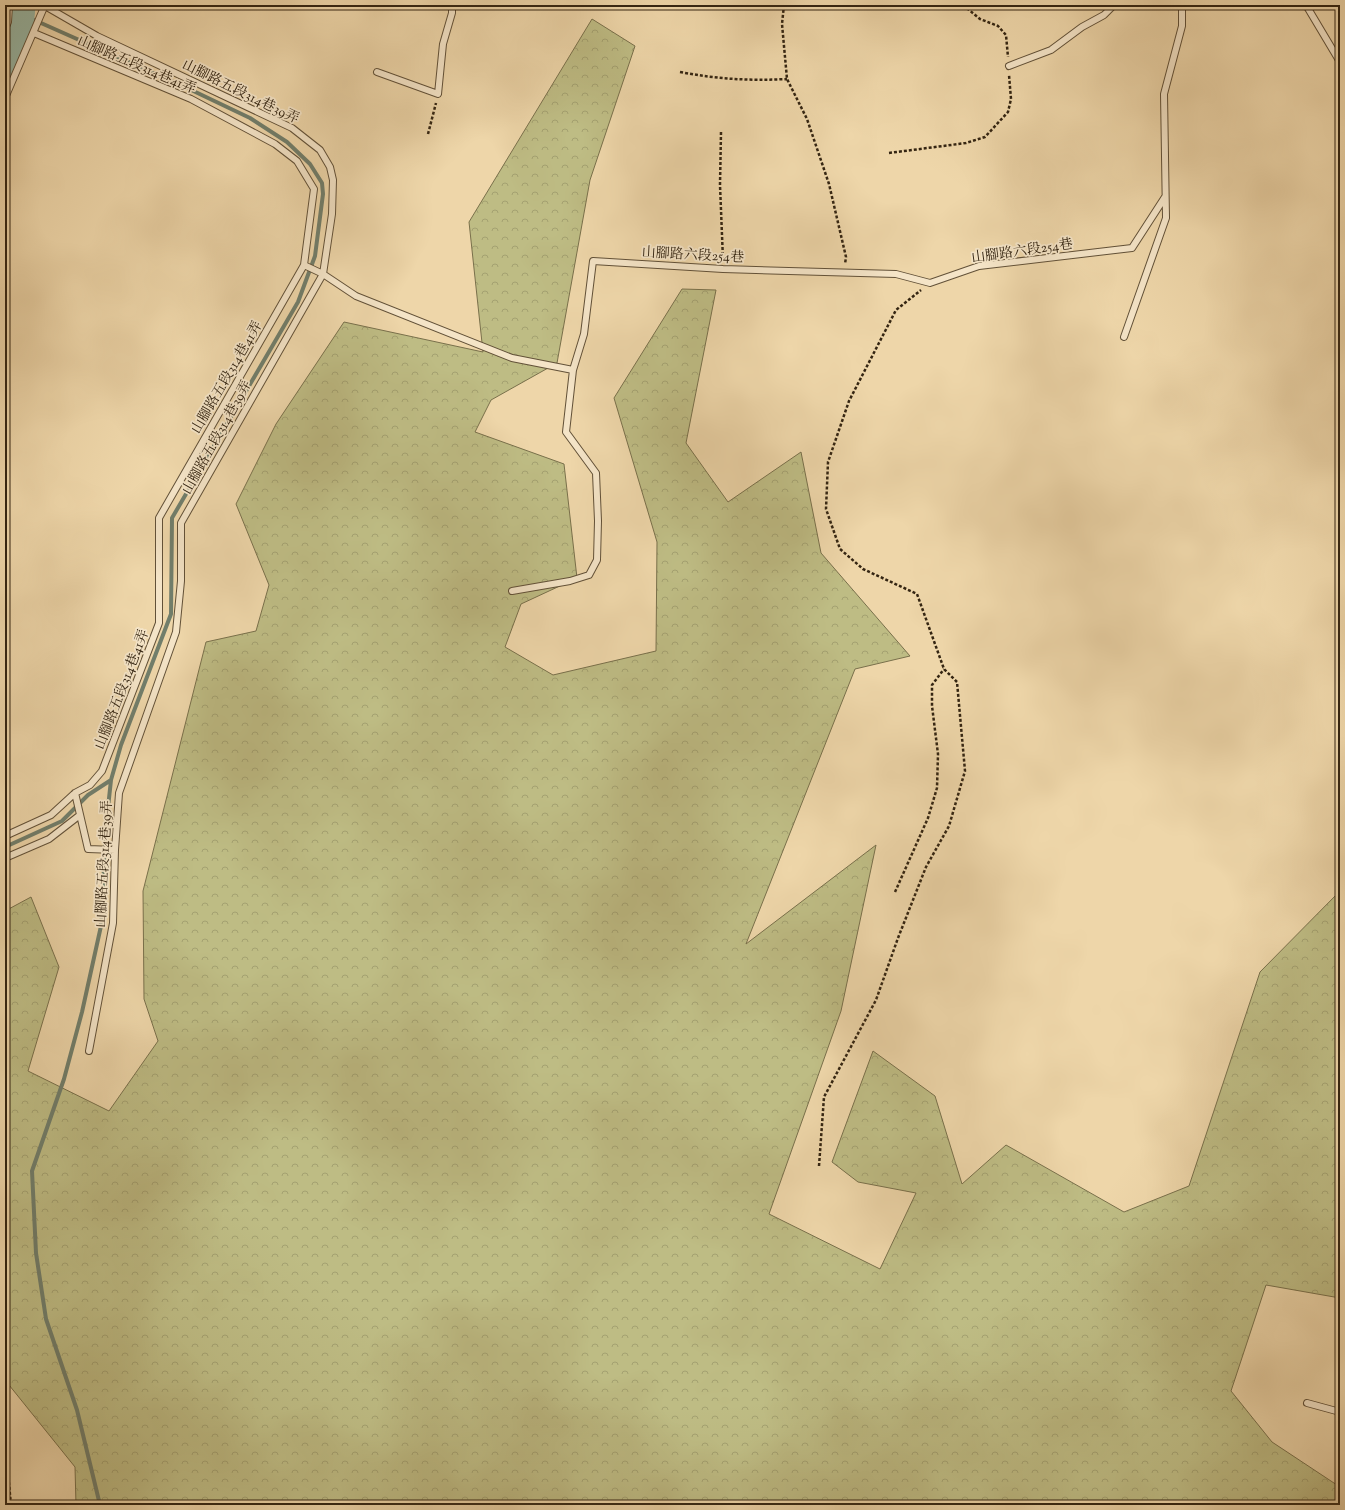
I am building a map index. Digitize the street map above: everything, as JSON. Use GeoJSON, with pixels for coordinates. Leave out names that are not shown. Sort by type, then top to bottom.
{"type":"FeatureCollection","features":[{"type":"Feature","properties":{"kind":"lane"},"geometry":{"type":"LineString","coordinates":[[5,29],[8,22],[9,5]]}},
{"type":"Feature","properties":{"kind":"lane"},"geometry":{"type":"LineString","coordinates":[[5,98],[45,5]]}},
{"type":"Feature","properties":{"kind":"lane","name":"山腳路五段314巷39弄"},"geometry":{"type":"LineString","coordinates":[[45,5],[97,36],[292,128],[320,150],[330,167],[333,180],[332,214],[323,274],[182,523],[181,581],[176,632],[119,793],[115,850],[113,923],[89,1051]]}},
{"type":"Feature","properties":{"kind":"lane"},"geometry":{"type":"LineString","coordinates":[[377,72],[438,94],[443,44],[452,12],[452,5]]}},
{"type":"Feature","properties":{"kind":"lane"},"geometry":{"type":"LineString","coordinates":[[1009,66],[1052,50],[1082,27],[1104,15],[1114,5]]}},
{"type":"Feature","properties":{"kind":"lane"},"geometry":{"type":"LineString","coordinates":[[1124,337],[1166,218],[1164,94],[1182,26],[1182,5]]}},
{"type":"Feature","properties":{"kind":"lane"},"geometry":{"type":"LineString","coordinates":[[1306,5],[1340,62]]}},
{"type":"Feature","properties":{"kind":"lane","name":"山腳路五段314巷41弄"},"geometry":{"type":"LineString","coordinates":[[5,836],[52,815],[75,793],[90,785],[102,772],[159,623],[159,518],[304,265],[314,189],[297,161],[275,144],[191,99],[34,33]]}},
{"type":"Feature","properties":{"kind":"lane","name":"山腳路六段254巷"},"geometry":{"type":"LineString","coordinates":[[512,591],[570,581],[589,575],[597,560],[598,521],[596,473],[566,432],[573,370],[584,334],[594,261],[723,269],[844,271],[896,274],[930,283],[979,266],[1132,248],[1165,197]]}},
{"type":"Feature","properties":{"kind":"lane"},"geometry":{"type":"LineString","coordinates":[[304,265],[323,274],[356,296],[512,358],[573,370]]}},
{"type":"Feature","properties":{"kind":"lane"},"geometry":{"type":"LineString","coordinates":[[75,793],[88,849],[115,850]]}},
{"type":"Feature","properties":{"kind":"lane"},"geometry":{"type":"LineString","coordinates":[[5,858],[49,839],[80,815]]}},
{"type":"Feature","properties":{"kind":"lane"},"geometry":{"type":"LineString","coordinates":[[1307,1403],[1340,1412]]}},
{"type":"Feature","properties":{"kind":"path"},"geometry":{"type":"LineString","coordinates":[[784,5],[782,24],[787,79],[807,119],[829,184],[846,257],[844,271]]}},
{"type":"Feature","properties":{"kind":"path"},"geometry":{"type":"LineString","coordinates":[[889,153],[966,142],[985,137],[1008,112],[1011,99],[1006,35],[998,26],[980,20],[963,5]]}},
{"type":"Feature","properties":{"kind":"path"},"geometry":{"type":"LineString","coordinates":[[1058,8],[1068,5]]}},
{"type":"Feature","properties":{"kind":"path"},"geometry":{"type":"LineString","coordinates":[[680,72],[726,80],[749,81],[787,79]]}},
{"type":"Feature","properties":{"kind":"path"},"geometry":{"type":"LineString","coordinates":[[428,134],[438,94]]}},
{"type":"Feature","properties":{"kind":"path"},"geometry":{"type":"LineString","coordinates":[[721,132],[720,185],[723,269]]}},
{"type":"Feature","properties":{"kind":"path"},"geometry":{"type":"LineString","coordinates":[[819,1166],[824,1096],[876,1000],[898,938],[926,867],[949,826],[966,771],[957,682],[944,669],[916,594],[863,569],[840,549],[826,509],[828,462],[849,401],[896,310],[930,283]]}},
{"type":"Feature","properties":{"kind":"path"},"geometry":{"type":"LineString","coordinates":[[895,892],[928,818],[937,788],[938,754],[932,706],[932,685],[944,669]]}},
{"type":"Feature","properties":{"kind":"path"},"geometry":{"type":"LineString","coordinates":[[5,1442],[11,1505]]}},
{"type":"Feature","properties":{"kind":"green space"},"geometry":{"type":"Polygon","coordinates":[[[592,19],[635,46],[590,180],[557,363],[491,400],[475,432],[564,464],[577,578],[521,604],[505,647],[553,675],[656,651],[657,542],[614,398],[682,289],[716,290],[686,443],[728,502],[801,452],[821,553],[910,656],[855,669],[746,944],[876,845],[841,1011],[769,1214],[880,1269],[916,1193],[858,1182],[832,1162],[873,1051],[935,1096],[962,1184],[1006,1145],[1124,1212],[1189,1186],[1260,972],[1340,891],[1340,1298],[1266,1285],[1231,1391],[1272,1442],[1340,1487],[1340,1505],[76,1505],[75,1467],[5,1380],[5,911],[31,897],[59,967],[28,1071],[109,1111],[158,1041],[144,999],[143,891],[206,642],[256,631],[269,585],[236,504],[276,424],[344,322],[483,352],[469,222],[592,19]]]}},
{"type":"Feature","properties":{"kind":"waterway"},"geometry":{"type":"LineString","coordinates":[[5,67],[18,37],[23,5]]}},
{"type":"Feature","properties":{"kind":"waterway"},"geometry":{"type":"LineString","coordinates":[[5,847],[62,821],[88,795],[111,780],[121,745],[171,614],[172,518],[298,302],[315,256],[323,194],[322,183],[310,164],[287,142],[250,118],[185,87],[23,15]]}},
{"type":"Feature","properties":{"kind":"waterway"},"geometry":{"type":"LineString","coordinates":[[100,1505],[77,1410],[46,1319],[36,1253],[32,1171],[64,1079],[82,1012],[101,926],[106,826],[111,780]]}}]}
